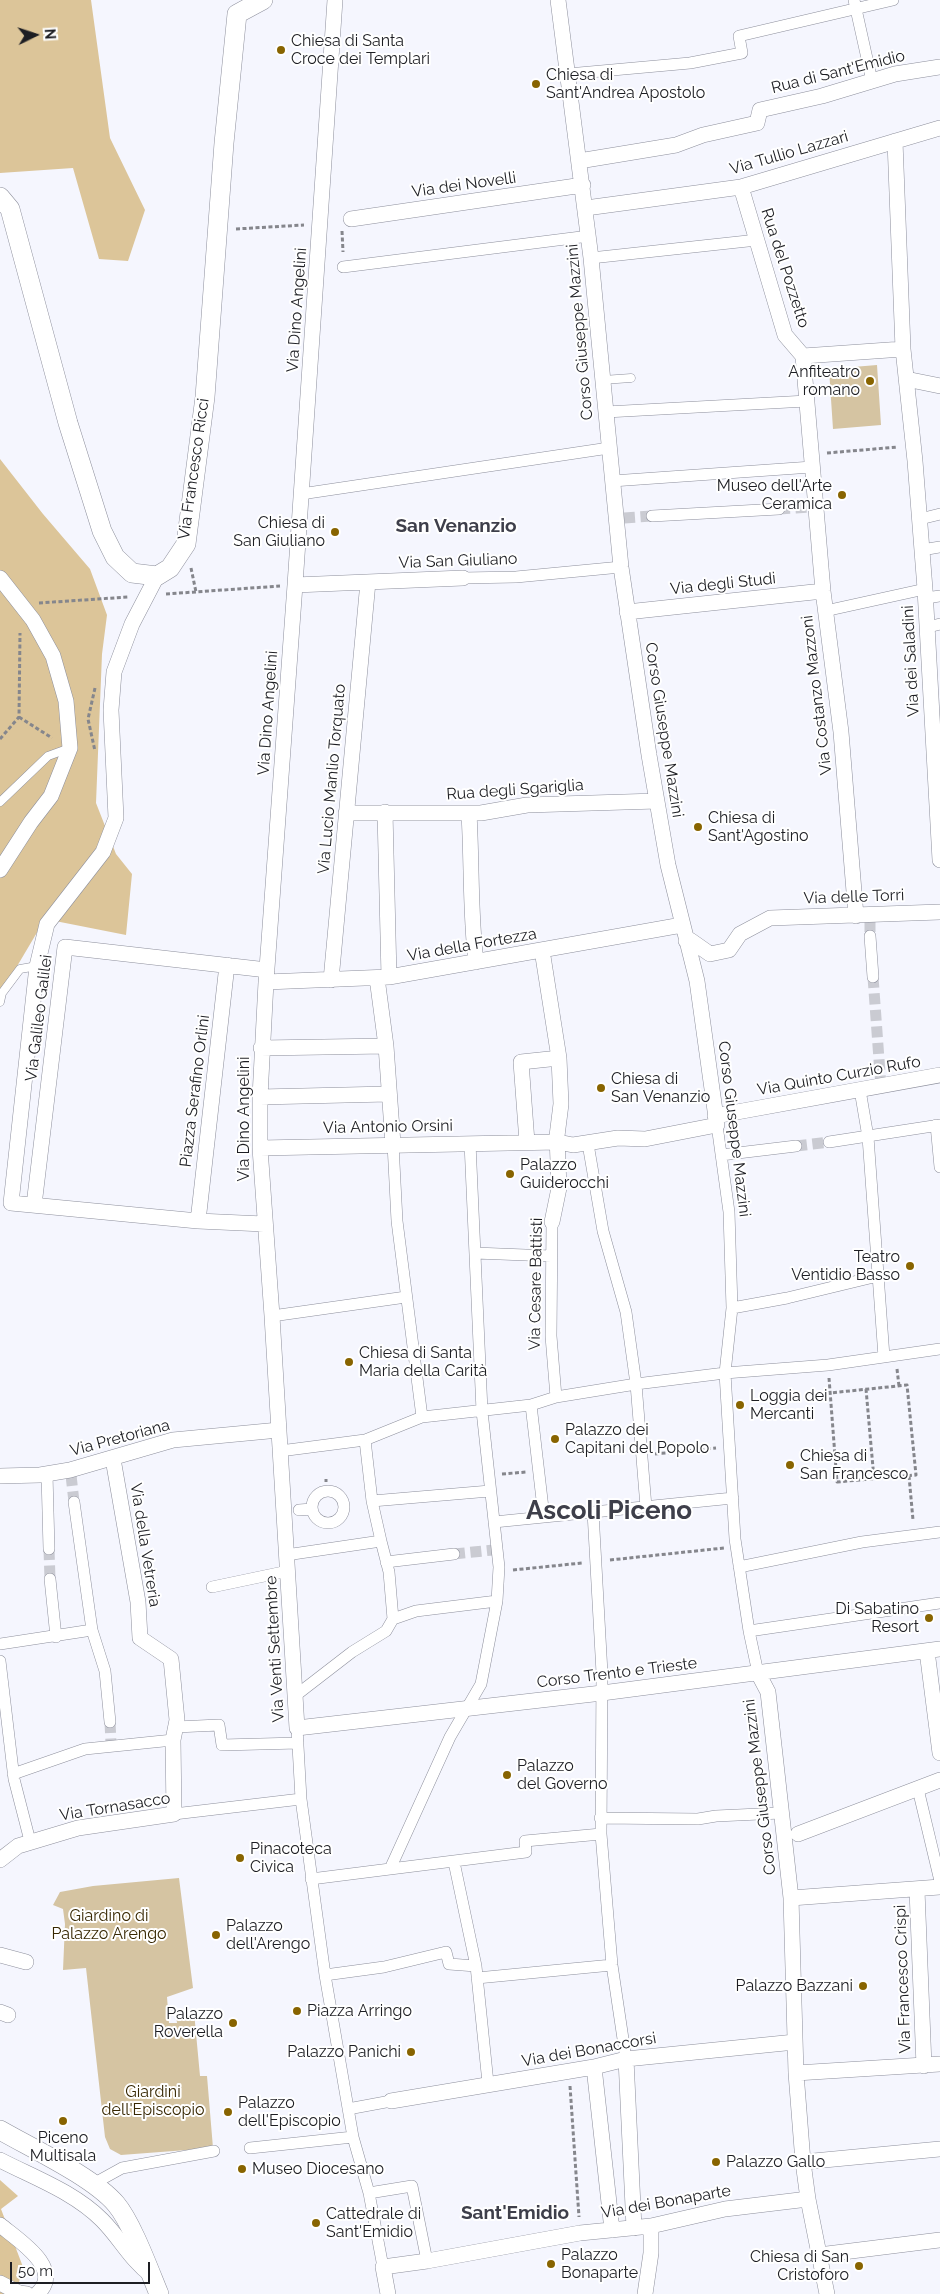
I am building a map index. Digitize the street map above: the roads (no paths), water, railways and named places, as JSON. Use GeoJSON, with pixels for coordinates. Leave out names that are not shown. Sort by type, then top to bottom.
{"type":"FeatureCollection","features":[{"type":"Feature","properties":{"kind":"street","name":"Via Francesco Ricci"},"geometry":{"type":"LineString","coordinates":[[157,576],[170,568],[186,544],[205,397],[237,14],[263,0]]}},
{"type":"Feature","properties":{"kind":"street","name":"Via Dino Angelini"},"geometry":{"type":"LineString","coordinates":[[280,1451],[272,1316],[264,1224],[260,1148],[260,1097],[266,976],[335,0]]}},
{"type":"Feature","properties":{"kind":"street","name":"Corso Giuseppe Mazzini"},"geometry":{"type":"LineString","coordinates":[[558,0],[586,208],[612,481],[620,518],[621,567],[627,612],[668,865],[697,981],[729,1212],[732,1308],[725,1373],[736,1546],[749,1631],[758,1673],[768,1692],[783,1840],[791,1898],[796,2073],[803,2162],[808,2198],[827,2294]]}},
{"type":"Feature","properties":{"kind":"street"},"geometry":{"type":"LineString","coordinates":[[568,74],[690,63],[742,54],[739,36],[855,5],[893,0]]}},
{"type":"Feature","properties":{"kind":"street"},"geometry":{"type":"LineString","coordinates":[[855,5],[872,81]]}},
{"type":"Feature","properties":{"kind":"street","name":"Rua di Sant'Emidio"},"geometry":{"type":"LineString","coordinates":[[579,161],[676,145],[703,135],[757,123],[760,110],[822,96],[895,74],[940,67]]}},
{"type":"Feature","properties":{"kind":"street","name":"Via Tullio Lazzari"},"geometry":{"type":"LineString","coordinates":[[586,208],[741,187],[940,128]]}},
{"type":"Feature","properties":{"kind":"street","name":"Via dei Saladini"},"geometry":{"type":"LineString","coordinates":[[895,141],[903,349],[922,550],[934,626],[940,860]]}},
{"type":"Feature","properties":{"kind":"street","name":"Via dei Novelli"},"geometry":{"type":"LineString","coordinates":[[352,219],[582,185]]}},
{"type":"Feature","properties":{"kind":"street","name":"Rua del Pozzetto"},"geometry":{"type":"LineString","coordinates":[[741,187],[785,334],[803,356]]}},
{"type":"Feature","properties":{"kind":"street"},"geometry":{"type":"LineString","coordinates":[[0,197],[10,209],[68,423],[102,532],[115,557],[132,572],[157,576],[132,624],[114,672],[111,710],[116,818],[103,852],[47,924],[36,966],[11,1203],[198,1221],[264,1224]]}},
{"type":"Feature","properties":{"kind":"street"},"geometry":{"type":"LineString","coordinates":[[343,267],[589,236]]}},
{"type":"Feature","properties":{"kind":"street"},"geometry":{"type":"LineString","coordinates":[[591,258],[757,240]]}},
{"type":"Feature","properties":{"kind":"street"},"geometry":{"type":"LineString","coordinates":[[803,356],[903,349]]}},
{"type":"Feature","properties":{"kind":"street","name":"Via Costanzo Mazzoni"},"geometry":{"type":"LineString","coordinates":[[803,356],[814,507],[825,610],[865,917]]}},
{"type":"Feature","properties":{"kind":"street"},"geometry":{"type":"LineString","coordinates":[[906,379],[940,386]]}},
{"type":"Feature","properties":{"kind":"street"},"geometry":{"type":"LineString","coordinates":[[606,412],[806,401]]}},
{"type":"Feature","properties":{"kind":"street"},"geometry":{"type":"LineString","coordinates":[[301,494],[609,448]]}},
{"type":"Feature","properties":{"kind":"street"},"geometry":{"type":"LineString","coordinates":[[612,481],[811,464]]}},
{"type":"Feature","properties":{"kind":"street"},"geometry":{"type":"LineString","coordinates":[[652,516],[779,509]]}},
{"type":"Feature","properties":{"kind":"street"},"geometry":{"type":"LineString","coordinates":[[920,519],[940,514]]}},
{"type":"Feature","properties":{"kind":"street"},"geometry":{"type":"LineString","coordinates":[[922,550],[940,547]]}},
{"type":"Feature","properties":{"kind":"street","name":"Via San Giuliano"},"geometry":{"type":"LineString","coordinates":[[295,585],[516,577],[621,567]]}},
{"type":"Feature","properties":{"kind":"street"},"geometry":{"type":"LineString","coordinates":[[0,578],[33,620],[54,656],[66,701],[70,748],[51,796],[31,822],[0,870]]}},
{"type":"Feature","properties":{"kind":"street","name":"Via Lucio Manlio Torquato"},"geometry":{"type":"LineString","coordinates":[[331,980],[368,582]]}},
{"type":"Feature","properties":{"kind":"street","name":"Via degli Studi"},"geometry":{"type":"LineString","coordinates":[[627,612],[823,591]]}},
{"type":"Feature","properties":{"kind":"street"},"geometry":{"type":"LineString","coordinates":[[825,610],[930,594]]}},
{"type":"Feature","properties":{"kind":"street","name":"Rua degli Sgariglia"},"geometry":{"type":"LineString","coordinates":[[346,813],[469,814],[527,805],[657,801]]}},
{"type":"Feature","properties":{"kind":"street"},"geometry":{"type":"LineString","coordinates":[[385,812],[383,978],[388,1094],[397,1221],[422,1416]]}},
{"type":"Feature","properties":{"kind":"street"},"geometry":{"type":"LineString","coordinates":[[469,814],[472,868],[471,924],[476,962]]}},
{"type":"Feature","properties":{"kind":"street","name":"Via delle Torri"},"geometry":{"type":"LineString","coordinates":[[686,941],[690,940],[710,954],[729,950],[740,934],[770,918],[865,917],[940,912]]}},
{"type":"Feature","properties":{"kind":"street","name":"Via della Fortezza"},"geometry":{"type":"LineString","coordinates":[[266,976],[331,980],[383,978],[682,925]]}},
{"type":"Feature","properties":{"kind":"street"},"geometry":{"type":"LineString","coordinates":[[870,936],[873,977]]}},
{"type":"Feature","properties":{"kind":"street","name":"Via Galileo Galilei"},"geometry":{"type":"LineString","coordinates":[[34,1205],[65,947],[227,965],[266,976]]}},
{"type":"Feature","properties":{"kind":"street","name":"Via Cesare Battisti"},"geometry":{"type":"LineString","coordinates":[[542,950],[559,1058],[561,1104],[558,1142],[559,1188],[552,1222],[551,1256],[551,1336],[556,1397]]}},
{"type":"Feature","properties":{"kind":"street","name":"Piazza Serafino Orlini"},"geometry":{"type":"LineString","coordinates":[[198,1221],[227,965]]}},
{"type":"Feature","properties":{"kind":"street"},"geometry":{"type":"LineString","coordinates":[[262,1048],[386,1046]]}},
{"type":"Feature","properties":{"kind":"street"},"geometry":{"type":"LineString","coordinates":[[522,1142],[521,1062],[559,1058]]}},
{"type":"Feature","properties":{"kind":"street","name":"Via Quinto Curzio Rufo"},"geometry":{"type":"LineString","coordinates":[[588,1144],[618,1138],[645,1139],[716,1120],[940,1075]]}},
{"type":"Feature","properties":{"kind":"street"},"geometry":{"type":"LineString","coordinates":[[860,1090],[868,1138],[884,1357]]}},
{"type":"Feature","properties":{"kind":"street"},"geometry":{"type":"LineString","coordinates":[[260,1097],[388,1094]]}},
{"type":"Feature","properties":{"kind":"street"},"geometry":{"type":"LineString","coordinates":[[829,1142],[868,1138],[938,1125],[940,1167]]}},
{"type":"Feature","properties":{"kind":"street","name":"Via Antonio Orsini"},"geometry":{"type":"LineString","coordinates":[[260,1148],[522,1142],[588,1144]]}},
{"type":"Feature","properties":{"kind":"street"},"geometry":{"type":"LineString","coordinates":[[390,1869],[450,1737],[481,1684],[497,1601],[499,1569],[495,1549],[494,1522],[482,1411],[470,1143]]}},
{"type":"Feature","properties":{"kind":"street"},"geometry":{"type":"LineString","coordinates":[[588,1144],[603,1232],[626,1312],[636,1384],[646,1507]]}},
{"type":"Feature","properties":{"kind":"street"},"geometry":{"type":"LineString","coordinates":[[721,1155],[796,1146]]}},
{"type":"Feature","properties":{"kind":"street"},"geometry":{"type":"LineString","coordinates":[[475,1253],[551,1256]]}},
{"type":"Feature","properties":{"kind":"street"},"geometry":{"type":"LineString","coordinates":[[732,1308],[787,1298],[878,1276]]}},
{"type":"Feature","properties":{"kind":"street"},"geometry":{"type":"LineString","coordinates":[[272,1316],[406,1297]]}},
{"type":"Feature","properties":{"kind":"street"},"geometry":{"type":"LineString","coordinates":[[280,1451],[365,1440],[422,1416],[531,1405],[556,1397],[636,1384],[725,1373],[828,1365],[940,1349]]}},
{"type":"Feature","properties":{"kind":"street"},"geometry":{"type":"LineString","coordinates":[[531,1405],[544,1517]]}},
{"type":"Feature","properties":{"kind":"street","name":"Via Pretoriana"},"geometry":{"type":"LineString","coordinates":[[0,1476],[71,1472],[173,1440],[279,1430]]}},
{"type":"Feature","properties":{"kind":"street"},"geometry":{"type":"LineString","coordinates":[[295,1696],[352,1652],[386,1631],[393,1619],[386,1562],[372,1501],[365,1440]]}},
{"type":"Feature","properties":{"kind":"street","name":"Via Venti Settembre"},"geometry":{"type":"LineString","coordinates":[[280,1451],[297,1737]]}},
{"type":"Feature","properties":{"kind":"street","name":"Via della Vetreria"},"geometry":{"type":"LineString","coordinates":[[113,1458],[138,1602],[140,1638],[172,1659],[177,1720],[174,1734]]}},
{"type":"Feature","properties":{"kind":"street"},"geometry":{"type":"LineString","coordinates":[[47,1474],[49,1549]]}},
{"type":"Feature","properties":{"kind":"street"},"geometry":{"type":"LineString","coordinates":[[372,1501],[489,1483]]}},
{"type":"Feature","properties":{"kind":"street"},"geometry":{"type":"LineString","coordinates":[[326,1484],[349,1507],[329,1528],[318,1519],[312,1509],[316,1497],[326,1484]]}},
{"type":"Feature","properties":{"kind":"street"},"geometry":{"type":"LineString","coordinates":[[494,1522],[734,1498]]}},
{"type":"Feature","properties":{"kind":"street"},"geometry":{"type":"LineString","coordinates":[[74,1502],[92,1630],[105,1671],[110,1722]]}},
{"type":"Feature","properties":{"kind":"street"},"geometry":{"type":"LineString","coordinates":[[299,1510],[312,1509]]}},
{"type":"Feature","properties":{"kind":"street"},"geometry":{"type":"LineString","coordinates":[[593,1512],[597,1559],[602,1693],[600,1834],[612,1965],[626,2059],[634,2228]]}},
{"type":"Feature","properties":{"kind":"street"},"geometry":{"type":"LineString","coordinates":[[740,1567],[862,1542],[940,1532]]}},
{"type":"Feature","properties":{"kind":"street"},"geometry":{"type":"LineString","coordinates":[[286,1555],[380,1541]]}},
{"type":"Feature","properties":{"kind":"street"},"geometry":{"type":"LineString","coordinates":[[386,1562],[454,1554]]}},
{"type":"Feature","properties":{"kind":"street"},"geometry":{"type":"LineString","coordinates":[[212,1588],[288,1571]]}},
{"type":"Feature","properties":{"kind":"street"},"geometry":{"type":"LineString","coordinates":[[50,1579],[56,1637]]}},
{"type":"Feature","properties":{"kind":"street"},"geometry":{"type":"LineString","coordinates":[[393,1619],[416,1611],[497,1601]]}},
{"type":"Feature","properties":{"kind":"street"},"geometry":{"type":"LineString","coordinates":[[749,1631],[940,1604]]}},
{"type":"Feature","properties":{"kind":"street"},"geometry":{"type":"LineString","coordinates":[[0,1644],[56,1637],[92,1630]]}},
{"type":"Feature","properties":{"kind":"street"},"geometry":{"type":"LineString","coordinates":[[933,1650],[940,1754]]}},
{"type":"Feature","properties":{"kind":"street","name":"Corso Trento e Trieste"},"geometry":{"type":"LineString","coordinates":[[297,1737],[466,1709],[933,1650]]}},
{"type":"Feature","properties":{"kind":"street"},"geometry":{"type":"LineString","coordinates":[[0,1661],[5,1745],[30,1841]]}},
{"type":"Feature","properties":{"kind":"street"},"geometry":{"type":"LineString","coordinates":[[13,1774],[84,1749],[219,1725],[222,1745],[275,1744],[297,1737],[301,1799],[325,1975],[353,2137],[369,2193],[388,2294]]}},
{"type":"Feature","properties":{"kind":"street"},"geometry":{"type":"LineString","coordinates":[[174,1734],[174,1814]]}},
{"type":"Feature","properties":{"kind":"street"},"geometry":{"type":"LineString","coordinates":[[783,1840],[940,1780]]}},
{"type":"Feature","properties":{"kind":"street"},"geometry":{"type":"LineString","coordinates":[[918,1789],[940,1881]]}},
{"type":"Feature","properties":{"kind":"street","name":"Via Tornasacco"},"geometry":{"type":"LineString","coordinates":[[2,1863],[18,1846],[78,1828],[174,1814],[301,1799]]}},
{"type":"Feature","properties":{"kind":"street"},"geometry":{"type":"LineString","coordinates":[[600,1818],[698,1818],[781,1813]]}},
{"type":"Feature","properties":{"kind":"street"},"geometry":{"type":"LineString","coordinates":[[311,1879],[526,1852],[525,1841],[600,1834]]}},
{"type":"Feature","properties":{"kind":"street"},"geometry":{"type":"LineString","coordinates":[[454,1862],[476,1972],[488,2083]]}},
{"type":"Feature","properties":{"kind":"street"},"geometry":{"type":"LineString","coordinates":[[791,1898],[940,1887]]}},
{"type":"Feature","properties":{"kind":"street","name":"Via Francesco Crispi"},"geometry":{"type":"LineString","coordinates":[[917,1890],[924,2066]]}},
{"type":"Feature","properties":{"kind":"street"},"geometry":{"type":"LineString","coordinates":[[325,1975],[384,1967],[446,1952],[449,1964],[476,1972],[612,1965]]}},
{"type":"Feature","properties":{"kind":"street"},"geometry":{"type":"LineString","coordinates":[[0,1955],[26,1962]]}},
{"type":"Feature","properties":{"kind":"street","name":"Via dei Bonaccorsi"},"geometry":{"type":"LineString","coordinates":[[391,2101],[488,2083],[594,2067],[626,2059],[795,2042]]}},
{"type":"Feature","properties":{"kind":"street"},"geometry":{"type":"LineString","coordinates":[[796,2073],[940,2064]]}},
{"type":"Feature","properties":{"kind":"street"},"geometry":{"type":"LineString","coordinates":[[594,2067],[612,2230]]}},
{"type":"Feature","properties":{"kind":"street"},"geometry":{"type":"LineString","coordinates":[[348,2109],[391,2101]]}},
{"type":"Feature","properties":{"kind":"street"},"geometry":{"type":"LineString","coordinates":[[0,2130],[93,2184],[117,2205],[160,2294]]}},
{"type":"Feature","properties":{"kind":"street"},"geometry":{"type":"LineString","coordinates":[[250,2148],[353,2137]]}},
{"type":"Feature","properties":{"kind":"street"},"geometry":{"type":"LineString","coordinates":[[803,2162],[940,2149]]}},
{"type":"Feature","properties":{"kind":"street"},"geometry":{"type":"LineString","coordinates":[[93,2184],[122,2168],[214,2151]]}},
{"type":"Feature","properties":{"kind":"street"},"geometry":{"type":"LineString","coordinates":[[0,2160],[66,2192],[103,2221],[136,2264],[151,2275]]}},
{"type":"Feature","properties":{"kind":"street"},"geometry":{"type":"LineString","coordinates":[[369,2193],[412,2186],[427,2261]]}},
{"type":"Feature","properties":{"kind":"street","name":"Via dei Bonaparte"},"geometry":{"type":"LineString","coordinates":[[383,2267],[580,2234],[651,2226],[725,2209],[808,2198]]}},
{"type":"Feature","properties":{"kind":"street"},"geometry":{"type":"LineString","coordinates":[[0,2225],[37,2256],[47,2276],[44,2288],[37,2294]]}},
{"type":"Feature","properties":{"kind":"street"},"geometry":{"type":"LineString","coordinates":[[645,2294],[651,2253],[651,2226]]}},
{"type":"Feature","properties":{"kind":"street"},"geometry":{"type":"LineString","coordinates":[[819,2255],[940,2240]]}},
{"type":"Feature","properties":{"kind":"street"},"geometry":{"type":"LineString","coordinates":[[0,2284],[19,2293],[27,2294]]}},
{"type":"Feature","properties":{"kind":"lane"},"geometry":{"type":"LineString","coordinates":[[603,380],[630,378]]}},
{"type":"Feature","properties":{"kind":"lane"},"geometry":{"type":"LineString","coordinates":[[0,802],[48,756],[70,748]]}},
{"type":"Feature","properties":{"kind":"lane"},"geometry":{"type":"LineString","coordinates":[[0,1002],[2,993],[20,969],[36,966]]}},
{"type":"Feature","properties":{"kind":"tunnel"},"geometry":{"type":"LineString","coordinates":[[779,509],[812,507]]}},
{"type":"Feature","properties":{"kind":"tunnel"},"geometry":{"type":"LineString","coordinates":[[624,518],[652,516]]}},
{"type":"Feature","properties":{"kind":"tunnel"},"geometry":{"type":"LineString","coordinates":[[870,921],[870,936]]}},
{"type":"Feature","properties":{"kind":"tunnel"},"geometry":{"type":"LineString","coordinates":[[873,977],[881,1087]]}},
{"type":"Feature","properties":{"kind":"tunnel"},"geometry":{"type":"LineString","coordinates":[[796,1146],[829,1142]]}},
{"type":"Feature","properties":{"kind":"tunnel"},"geometry":{"type":"LineString","coordinates":[[71,1475],[74,1502]]}},
{"type":"Feature","properties":{"kind":"tunnel"},"geometry":{"type":"LineString","coordinates":[[49,1549],[50,1579]]}},
{"type":"Feature","properties":{"kind":"tunnel"},"geometry":{"type":"LineString","coordinates":[[454,1554],[493,1550]]}},
{"type":"Feature","properties":{"kind":"tunnel"},"geometry":{"type":"LineString","coordinates":[[110,1722],[111,1743]]}},
{"type":"Feature","properties":{"kind":"place","name":"Chiesa di Santa Croce dei Templari"},"geometry":{"type":"Point","coordinates":[281,50]}},
{"type":"Feature","properties":{"kind":"place","name":"Chiesa di Sant'Andrea Apostolo"},"geometry":{"type":"Point","coordinates":[536,84]}},
{"type":"Feature","properties":{"kind":"place","name":"Anfiteatro romano"},"geometry":{"type":"Point","coordinates":[870,381]}},
{"type":"Feature","properties":{"kind":"place","name":"Museo dell'Arte Ceramica"},"geometry":{"type":"Point","coordinates":[842,495]}},
{"type":"Feature","properties":{"kind":"place","name":"Chiesa di San Giuliano"},"geometry":{"type":"Point","coordinates":[335,532]}},
{"type":"Feature","properties":{"kind":"place","name":"Chiesa di Sant'Agostino"},"geometry":{"type":"Point","coordinates":[698,827]}},
{"type":"Feature","properties":{"kind":"place","name":"Chiesa di San Venanzio"},"geometry":{"type":"Point","coordinates":[601,1088]}},
{"type":"Feature","properties":{"kind":"place","name":"Palazzo Guiderocchi"},"geometry":{"type":"Point","coordinates":[510,1174]}},
{"type":"Feature","properties":{"kind":"place","name":"Teatro Ventidio Basso"},"geometry":{"type":"Point","coordinates":[910,1266]}},
{"type":"Feature","properties":{"kind":"place","name":"Chiesa di Santa Maria della Carità"},"geometry":{"type":"Point","coordinates":[349,1362]}},
{"type":"Feature","properties":{"kind":"place","name":"Loggia dei Mercanti"},"geometry":{"type":"Point","coordinates":[740,1405]}},
{"type":"Feature","properties":{"kind":"place","name":"Palazzo dei Capitani del Popolo"},"geometry":{"type":"Point","coordinates":[555,1439]}},
{"type":"Feature","properties":{"kind":"place","name":"Chiesa di San Francesco"},"geometry":{"type":"Point","coordinates":[790,1465]}},
{"type":"Feature","properties":{"kind":"place","name":"Di Sabatino Resort"},"geometry":{"type":"Point","coordinates":[929,1618]}},
{"type":"Feature","properties":{"kind":"place","name":"Palazzo del Governo"},"geometry":{"type":"Point","coordinates":[507,1775]}},
{"type":"Feature","properties":{"kind":"place","name":"Pinacoteca Civica"},"geometry":{"type":"Point","coordinates":[240,1858]}},
{"type":"Feature","properties":{"kind":"place","name":"Palazzo dell'Arengo"},"geometry":{"type":"Point","coordinates":[216,1935]}},
{"type":"Feature","properties":{"kind":"place","name":"Palazzo Bazzani"},"geometry":{"type":"Point","coordinates":[863,1986]}},
{"type":"Feature","properties":{"kind":"place","name":"Piazza Arringo"},"geometry":{"type":"Point","coordinates":[297,2011]}},
{"type":"Feature","properties":{"kind":"place","name":"Palazzo Roverella"},"geometry":{"type":"Point","coordinates":[233,2023]}},
{"type":"Feature","properties":{"kind":"place","name":"Palazzo Panichi"},"geometry":{"type":"Point","coordinates":[411,2052]}},
{"type":"Feature","properties":{"kind":"place","name":"Palazzo dell'Episcopio"},"geometry":{"type":"Point","coordinates":[228,2112]}},
{"type":"Feature","properties":{"kind":"place","name":"Piceno Multisala"},"geometry":{"type":"Point","coordinates":[63,2121]}},
{"type":"Feature","properties":{"kind":"place","name":"Palazzo Gallo"},"geometry":{"type":"Point","coordinates":[716,2162]}},
{"type":"Feature","properties":{"kind":"place","name":"Museo Diocesano"},"geometry":{"type":"Point","coordinates":[242,2169]}},
{"type":"Feature","properties":{"kind":"place","name":"Cattedrale di Sant'Emidio"},"geometry":{"type":"Point","coordinates":[316,2223]}},
{"type":"Feature","properties":{"kind":"place","name":"Palazzo Bonaparte"},"geometry":{"type":"Point","coordinates":[551,2264]}},
{"type":"Feature","properties":{"kind":"place","name":"Chiesa di San Cristoforo"},"geometry":{"type":"Point","coordinates":[859,2266]}},
{"type":"Feature","properties":{"kind":"district","name":"San Venanzio"},"geometry":{"type":"Point","coordinates":[456,526]}},
{"type":"Feature","properties":{"kind":"district","name":"Ascoli Piceno"},"geometry":{"type":"Point","coordinates":[609,1511]}},
{"type":"Feature","properties":{"kind":"district","name":"Sant'Emidio"},"geometry":{"type":"Point","coordinates":[515,2213]}},
{"type":"Feature","properties":{"kind":"park label","name":"Giardino di Palazzo Arengo"},"geometry":{"type":"Point","coordinates":[109,1925]}},
{"type":"Feature","properties":{"kind":"park label","name":"Giardini dell'Episcopio"},"geometry":{"type":"Point","coordinates":[153,2101]}}]}
